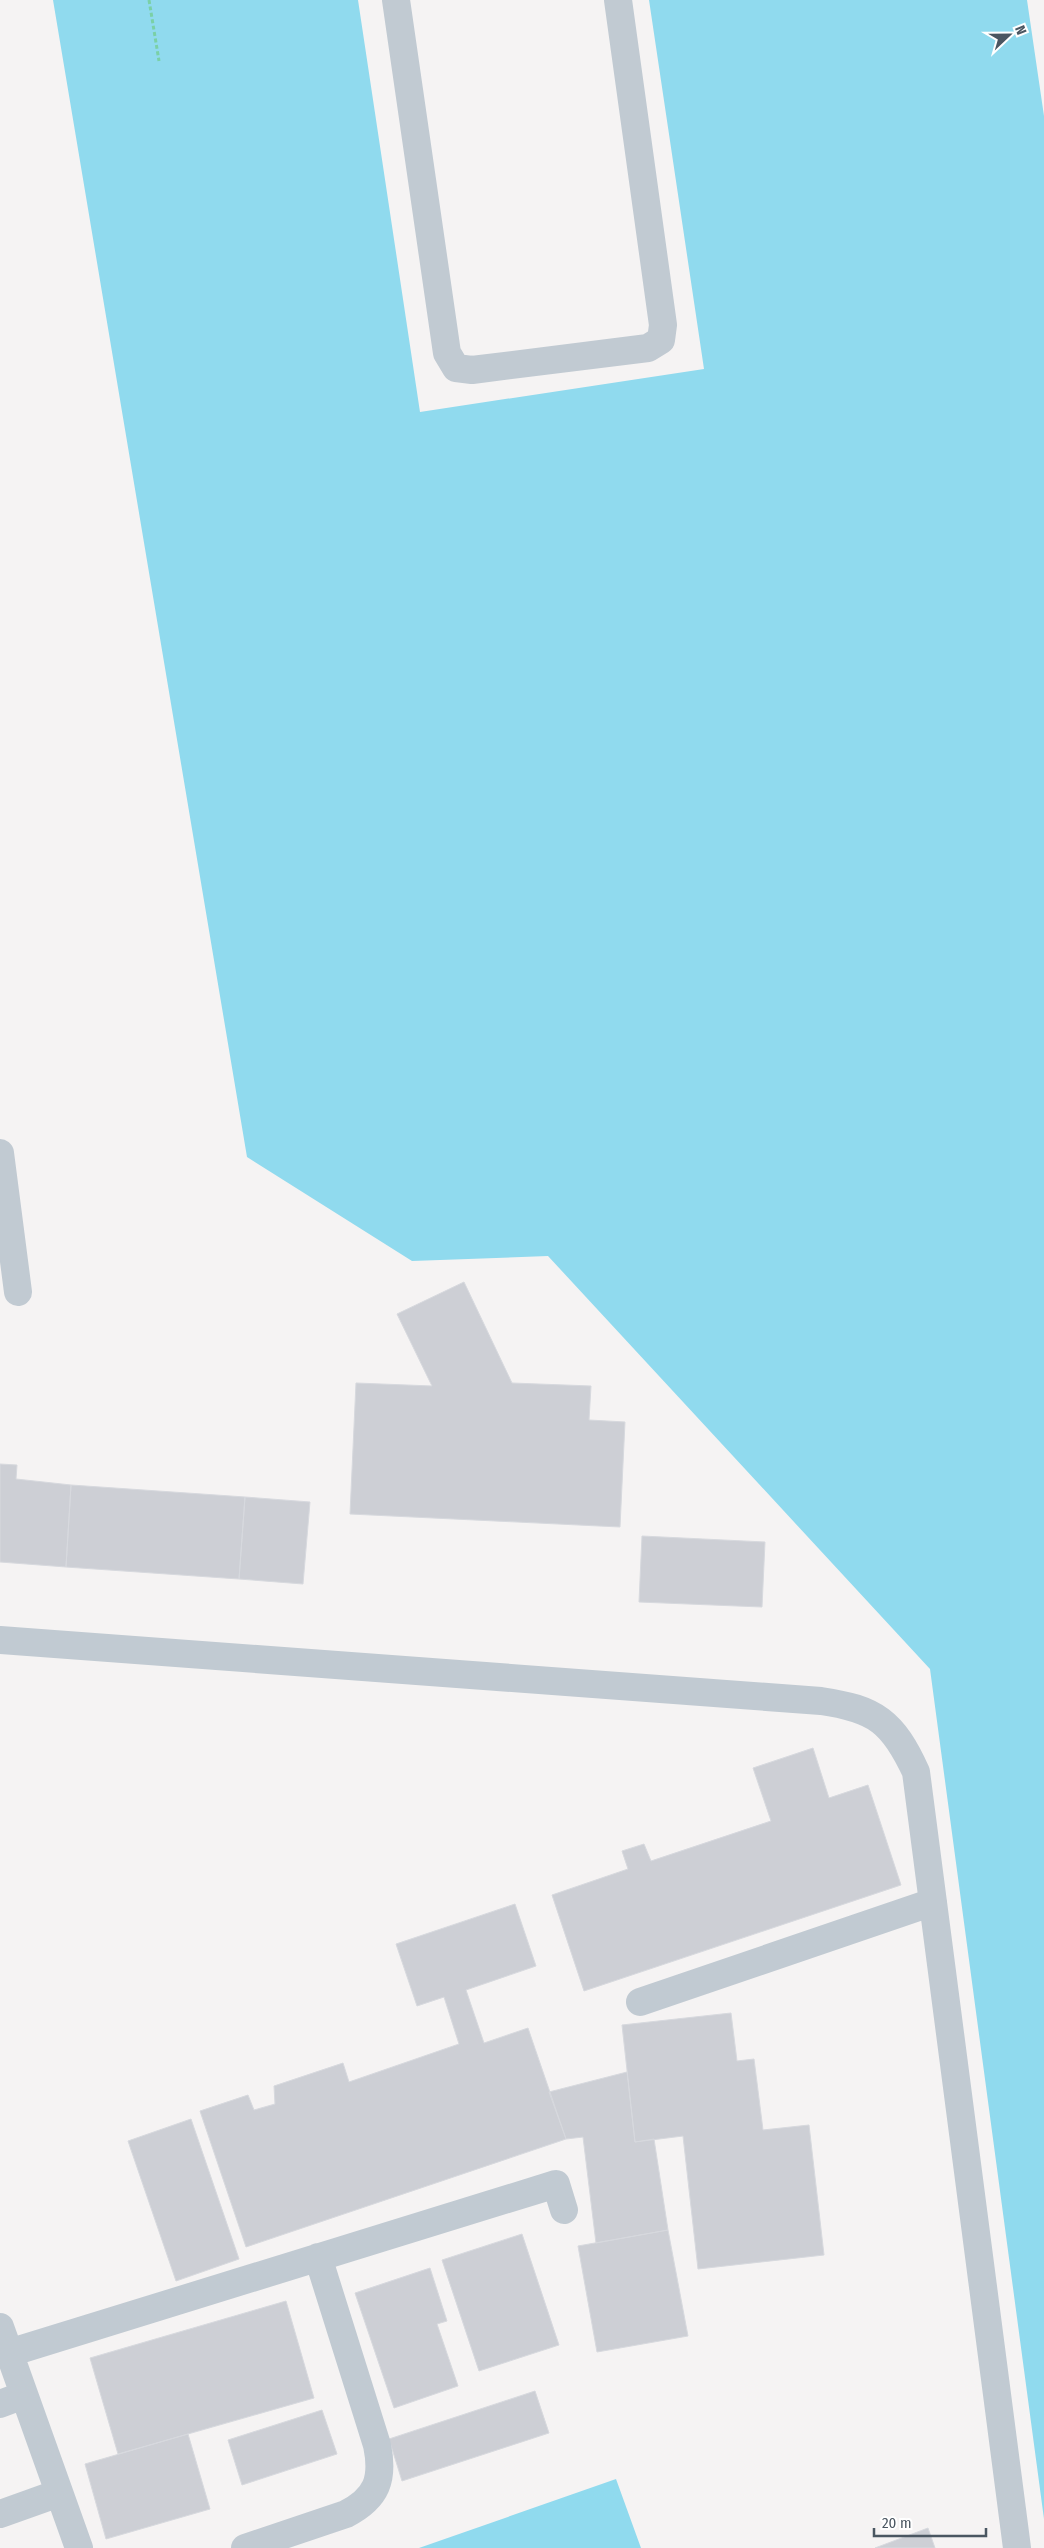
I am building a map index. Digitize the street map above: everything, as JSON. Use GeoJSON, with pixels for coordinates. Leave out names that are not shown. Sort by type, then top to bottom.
{"type":"FeatureCollection","features":[{"type":"Feature","properties":{"kind":"lane"},"geometry":{"type":"LineString","coordinates":[[396,0],[447,353],[456,368],[472,370],[648,348],[661,340],[663,325],[618,0]]}},
{"type":"Feature","properties":{"kind":"lane"},"geometry":{"type":"LineString","coordinates":[[0,1153],[18,1292]]}},
{"type":"Feature","properties":{"kind":"lane"},"geometry":{"type":"LineString","coordinates":[[0,1640],[821,1701],[853,1706],[881,1720],[903,1743],[916,1772],[1017,2548]]}},
{"type":"Feature","properties":{"kind":"lane"},"geometry":{"type":"LineString","coordinates":[[640,2002],[933,1902]]}},
{"type":"Feature","properties":{"kind":"lane"},"geometry":{"type":"LineString","coordinates":[[9,2353],[556,2184],[564,2210]]}},
{"type":"Feature","properties":{"kind":"lane"},"geometry":{"type":"LineString","coordinates":[[245,2548],[346,2514],[361,2506],[372,2494],[379,2479],[380,2462],[377,2445],[318,2258]]}},
{"type":"Feature","properties":{"kind":"lane"},"geometry":{"type":"LineString","coordinates":[[0,2327],[9,2353],[12,2399],[59,2493],[79,2548]]}},
{"type":"Feature","properties":{"kind":"lane"},"geometry":{"type":"LineString","coordinates":[[0,2514],[59,2493]]}},
{"type":"Feature","properties":{"kind":"path"},"geometry":{"type":"LineString","coordinates":[[149,0],[159,61]]}},
{"type":"Feature","properties":{"kind":"water"},"geometry":{"type":"Polygon","coordinates":[[[53,0],[358,0],[420,412],[704,369],[649,0],[1027,0],[1044,116],[1044,2519],[930,1669],[548,1256],[412,1261],[247,1157],[53,0]]]}},
{"type":"Feature","properties":{"kind":"water"},"geometry":{"type":"Polygon","coordinates":[[[616,2479],[641,2548],[419,2548],[616,2479]]]}},
{"type":"Feature","properties":{"kind":"building"},"geometry":{"type":"Polygon","coordinates":[[[464,1282],[512,1383],[591,1386],[589,1420],[625,1422],[620,1527],[350,1514],[356,1383],[432,1386],[397,1314],[464,1282]]]}},
{"type":"Feature","properties":{"kind":"building"},"geometry":{"type":"Polygon","coordinates":[[[0,1464],[17,1465],[16,1479],[71,1485],[66,1567],[0,1562],[0,1464]]]}},
{"type":"Feature","properties":{"kind":"building"},"geometry":{"type":"Polygon","coordinates":[[[71,1485],[245,1497],[239,1579],[66,1567],[71,1485]]]}},
{"type":"Feature","properties":{"kind":"building"},"geometry":{"type":"Polygon","coordinates":[[[245,1497],[310,1502],[303,1584],[239,1579],[245,1497]]]}},
{"type":"Feature","properties":{"kind":"building"},"geometry":{"type":"Polygon","coordinates":[[[642,1536],[765,1542],[762,1607],[639,1602],[642,1536]]]}},
{"type":"Feature","properties":{"kind":"building"},"geometry":{"type":"Polygon","coordinates":[[[813,1748],[829,1798],[868,1785],[901,1885],[584,1991],[552,1895],[628,1869],[622,1851],[644,1844],[651,1861],[771,1821],[753,1768],[813,1748]]]}},
{"type":"Feature","properties":{"kind":"building"},"geometry":{"type":"Polygon","coordinates":[[[515,1904],[536,1966],[466,1990],[484,2043],[528,2028],[566,2139],[246,2247],[200,2111],[248,2095],[254,2110],[275,2104],[274,2086],[343,2063],[349,2082],[459,2044],[444,1997],[417,2006],[396,1944],[515,1904]]]}},
{"type":"Feature","properties":{"kind":"building"},"geometry":{"type":"Polygon","coordinates":[[[731,2013],[737,2061],[754,2059],[763,2130],[809,2125],[824,2255],[698,2269],[683,2136],[635,2142],[622,2025],[731,2013]]]}},
{"type":"Feature","properties":{"kind":"building"},"geometry":{"type":"Polygon","coordinates":[[[627,2072],[635,2142],[654,2139],[668,2230],[596,2243],[583,2137],[566,2139],[549,2092],[627,2072]]]}},
{"type":"Feature","properties":{"kind":"building"},"geometry":{"type":"Polygon","coordinates":[[[191,2119],[239,2259],[176,2281],[128,2141],[191,2119]]]}},
{"type":"Feature","properties":{"kind":"building"},"geometry":{"type":"Polygon","coordinates":[[[668,2230],[688,2336],[597,2352],[578,2246],[668,2230]]]}},
{"type":"Feature","properties":{"kind":"building"},"geometry":{"type":"Polygon","coordinates":[[[522,2234],[559,2345],[479,2371],[442,2260],[522,2234]]]}},
{"type":"Feature","properties":{"kind":"building"},"geometry":{"type":"Polygon","coordinates":[[[430,2268],[447,2321],[437,2324],[458,2386],[394,2408],[355,2293],[430,2268]]]}},
{"type":"Feature","properties":{"kind":"building"},"geometry":{"type":"Polygon","coordinates":[[[286,2301],[314,2398],[118,2454],[90,2358],[286,2301]]]}},
{"type":"Feature","properties":{"kind":"building"},"geometry":{"type":"Polygon","coordinates":[[[535,2391],[549,2433],[402,2481],[389,2439],[535,2391]]]}},
{"type":"Feature","properties":{"kind":"building"},"geometry":{"type":"Polygon","coordinates":[[[322,2410],[337,2454],[242,2485],[228,2440],[322,2410]]]}},
{"type":"Feature","properties":{"kind":"building"},"geometry":{"type":"Polygon","coordinates":[[[188,2434],[210,2509],[106,2539],[85,2464],[188,2434]]]}},
{"type":"Feature","properties":{"kind":"building"},"geometry":{"type":"Polygon","coordinates":[[[928,2528],[935,2548],[875,2548],[928,2528]]]}}]}
